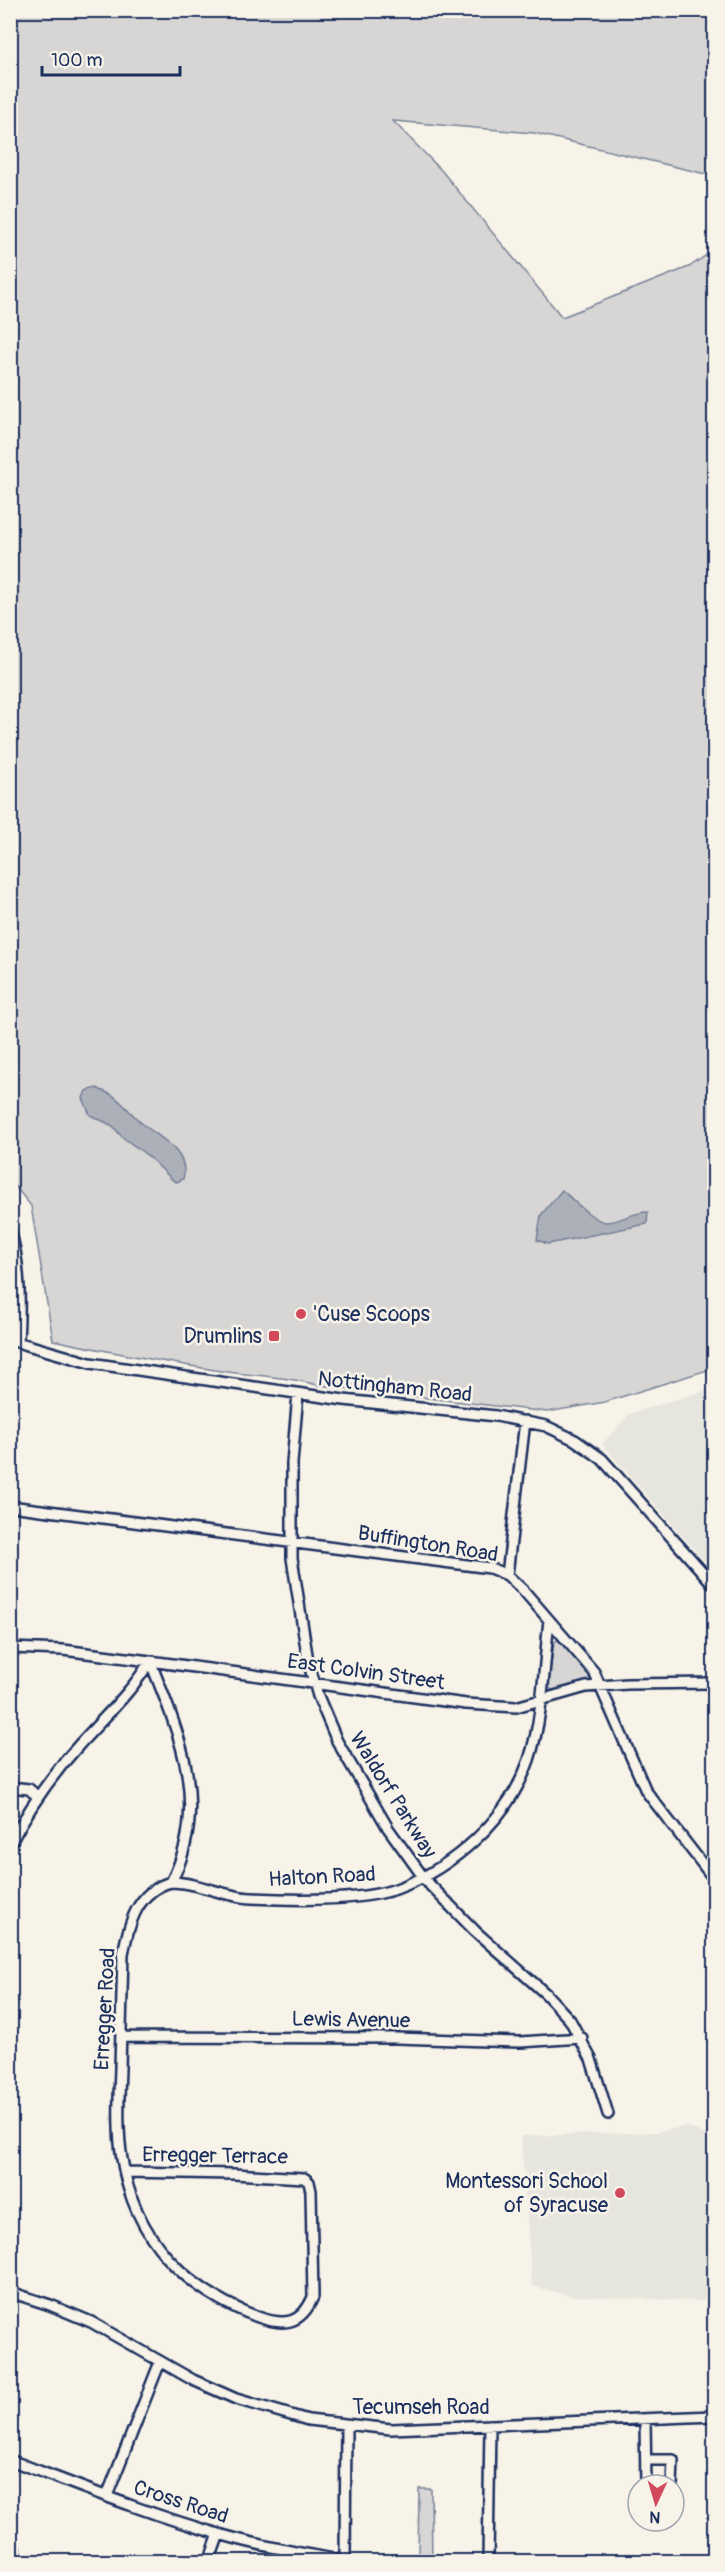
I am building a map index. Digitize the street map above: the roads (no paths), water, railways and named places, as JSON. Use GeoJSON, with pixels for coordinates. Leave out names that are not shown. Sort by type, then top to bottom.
{"type":"FeatureCollection","features":[{"type":"Feature","properties":{"kind":"street"},"geometry":{"type":"LineString","coordinates":[[10,1230],[16,1247],[20,1308],[14,1341]]}},
{"type":"Feature","properties":{"kind":"street","name":"Nottingham Road"},"geometry":{"type":"LineString","coordinates":[[14,1341],[90,1363],[298,1394],[525,1421],[546,1426],[575,1440],[602,1459],[714,1586]]}},
{"type":"Feature","properties":{"kind":"street","name":"Waldorf Parkway"},"geometry":{"type":"LineString","coordinates":[[298,1394],[292,1462],[291,1541],[308,1661],[314,1684],[337,1742],[388,1828],[422,1876],[475,1931],[546,1995],[570,2020],[582,2038],[591,2059],[608,2115]]}},
{"type":"Feature","properties":{"kind":"street"},"geometry":{"type":"LineString","coordinates":[[507,1575],[525,1421]]}},
{"type":"Feature","properties":{"kind":"street","name":"Buffington Road"},"geometry":{"type":"LineString","coordinates":[[10,1506],[490,1568],[507,1575],[525,1591],[594,1672],[602,1685],[616,1724],[646,1791],[714,1878]]}},
{"type":"Feature","properties":{"kind":"street","name":"Halton Road"},"geometry":{"type":"LineString","coordinates":[[171,1882],[250,1899],[328,1898],[395,1889],[436,1870],[471,1844],[495,1819],[517,1788],[529,1760],[540,1702],[549,1620]]}},
{"type":"Feature","properties":{"kind":"street","name":"East Colvin Street"},"geometry":{"type":"LineString","coordinates":[[10,1648],[63,1650],[314,1684],[516,1707],[586,1687],[602,1685],[714,1683]]}},
{"type":"Feature","properties":{"kind":"street"},"geometry":{"type":"LineString","coordinates":[[10,1844],[38,1796],[78,1746],[129,1691],[150,1661]]}},
{"type":"Feature","properties":{"kind":"street"},"geometry":{"type":"LineString","coordinates":[[150,1661],[179,1734],[188,1774],[189,1821],[185,1851],[171,1882]]}},
{"type":"Feature","properties":{"kind":"street"},"geometry":{"type":"LineString","coordinates":[[10,1787],[28,1789],[38,1796]]}},
{"type":"Feature","properties":{"kind":"street","name":"Erregger Road"},"geometry":{"type":"LineString","coordinates":[[125,2172],[119,2122],[123,1954],[128,1927],[136,1907],[153,1890],[171,1882]]}},
{"type":"Feature","properties":{"kind":"street","name":"Lewis Avenue"},"geometry":{"type":"LineString","coordinates":[[121,2037],[397,2038],[520,2042],[582,2038]]}},
{"type":"Feature","properties":{"kind":"street","name":"Erregger Terrace"},"geometry":{"type":"LineString","coordinates":[[125,2172],[304,2178],[309,2182],[311,2191],[312,2297],[307,2312],[296,2320],[281,2322],[267,2320],[236,2309],[188,2280],[172,2264],[146,2230],[136,2209],[125,2172]]}},
{"type":"Feature","properties":{"kind":"street","name":"Tecumseh Road"},"geometry":{"type":"LineString","coordinates":[[10,2292],[50,2304],[91,2322],[193,2380],[237,2399],[280,2413],[346,2425],[391,2429],[714,2416]]}},
{"type":"Feature","properties":{"kind":"street"},"geometry":{"type":"LineString","coordinates":[[107,2496],[160,2362]]}},
{"type":"Feature","properties":{"kind":"street"},"geometry":{"type":"LineString","coordinates":[[645,2419],[646,2473]]}},
{"type":"Feature","properties":{"kind":"street"},"geometry":{"type":"LineString","coordinates":[[345,2561],[346,2425]]}},
{"type":"Feature","properties":{"kind":"street"},"geometry":{"type":"LineString","coordinates":[[488,2562],[490,2425]]}},
{"type":"Feature","properties":{"kind":"street","name":"Cross Road"},"geometry":{"type":"LineString","coordinates":[[10,2460],[219,2534],[299,2554],[345,2561]]}},
{"type":"Feature","properties":{"kind":"street"},"geometry":{"type":"LineString","coordinates":[[646,2460],[673,2460],[672,2473]]}},
{"type":"Feature","properties":{"kind":"street"},"geometry":{"type":"LineString","coordinates":[[209,2562],[219,2534]]}},
{"type":"Feature","properties":{"kind":"street"},"geometry":{"type":"LineString","coordinates":[[10,2535],[18,2562]]}},
{"type":"Feature","properties":{"kind":"place","name":"'Cuse Scoops"},"geometry":{"type":"Point","coordinates":[301,1314]}},
{"type":"Feature","properties":{"kind":"place","name":"Drumlins"},"geometry":{"type":"Point","coordinates":[274,1336]}},
{"type":"Feature","properties":{"kind":"place","name":"Montessori School of Syracuse"},"geometry":{"type":"Point","coordinates":[620,2193]}}]}
